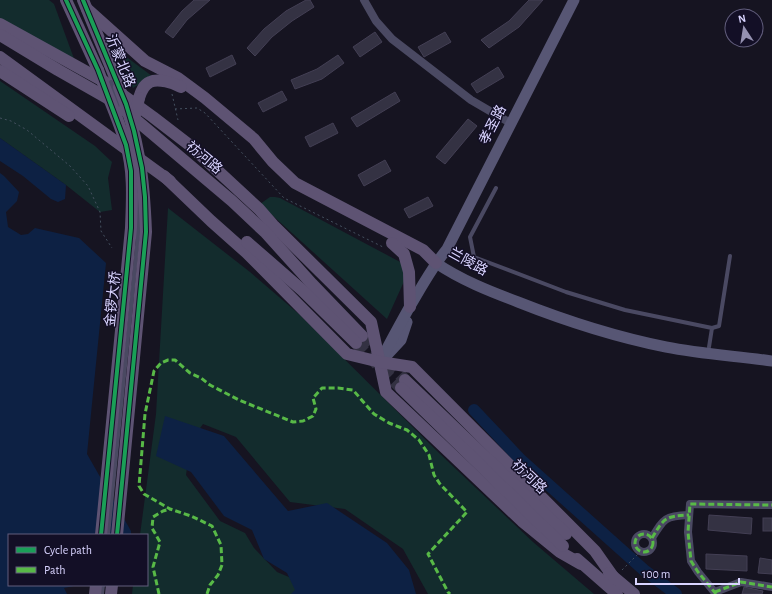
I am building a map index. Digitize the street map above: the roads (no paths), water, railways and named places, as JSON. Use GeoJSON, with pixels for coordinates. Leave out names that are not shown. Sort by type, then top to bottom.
{"type":"FeatureCollection","features":[{"type":"Feature","properties":{"kind":"main road","name":"沂蒙北路"},"geometry":{"type":"LineString","coordinates":[[69,0],[103,72]]}},
{"type":"Feature","properties":{"kind":"main road","name":"孝圣路"},"geometry":{"type":"LineString","coordinates":[[380,362],[393,335],[436,263],[569,0]]}},
{"type":"Feature","properties":{"kind":"main road","name":"孝圣路"},"geometry":{"type":"LineString","coordinates":[[380,362],[401,340],[405,326],[430,280],[436,263],[447,248],[574,0]]}},
{"type":"Feature","properties":{"kind":"main road"},"geometry":{"type":"LineString","coordinates":[[85,4],[145,61],[178,78],[205,98],[254,139],[273,162],[295,183],[423,250],[436,263]]}},
{"type":"Feature","properties":{"kind":"main road","name":"沂蒙北路"},"geometry":{"type":"LineString","coordinates":[[85,4],[115,85],[133,125]]}},
{"type":"Feature","properties":{"kind":"main road"},"geometry":{"type":"LineString","coordinates":[[0,25],[116,103]]}},
{"type":"Feature","properties":{"kind":"main road"},"geometry":{"type":"LineString","coordinates":[[0,25],[105,82],[192,147],[259,209],[273,226],[371,322],[386,392],[522,521],[560,552],[582,564]]}},
{"type":"Feature","properties":{"kind":"main road","name":"祊河路"},"geometry":{"type":"LineString","coordinates":[[0,35],[116,103],[232,201],[266,233],[312,284],[359,340],[246,242],[164,176],[0,57]]}},
{"type":"Feature","properties":{"kind":"main road"},"geometry":{"type":"LineString","coordinates":[[0,71],[75,120],[118,142]]}},
{"type":"Feature","properties":{"kind":"main road","name":"金锣大桥"},"geometry":{"type":"LineString","coordinates":[[100,534],[131,228],[132,195],[126,146],[103,72]]}},
{"type":"Feature","properties":{"kind":"main road"},"geometry":{"type":"LineString","coordinates":[[133,125],[139,98],[143,88],[150,82],[161,81],[174,83],[197,97],[253,142],[291,187],[392,243],[419,257],[436,263]]}},
{"type":"Feature","properties":{"kind":"main road","name":"金锣大桥"},"geometry":{"type":"LineString","coordinates":[[117,534],[146,232],[142,168],[133,125]]}},
{"type":"Feature","properties":{"kind":"main road"},"geometry":{"type":"LineString","coordinates":[[186,162],[259,209]]}},
{"type":"Feature","properties":{"kind":"main road","name":"祊河路"},"geometry":{"type":"LineString","coordinates":[[164,176],[247,253],[347,354],[380,362],[412,367],[594,551],[634,594]]}},
{"type":"Feature","properties":{"kind":"main road"},"geometry":{"type":"LineString","coordinates":[[392,243],[404,254],[410,272],[410,307]]}},
{"type":"Feature","properties":{"kind":"main road","name":"兰陵路"},"geometry":{"type":"LineString","coordinates":[[436,263],[452,266],[471,276],[538,303],[601,323],[667,340],[709,347],[772,354]]}},
{"type":"Feature","properties":{"kind":"main road","name":"兰陵路"},"geometry":{"type":"LineString","coordinates":[[436,263],[468,282],[536,309],[599,330],[666,347],[772,361]]}},
{"type":"Feature","properties":{"kind":"main road","name":"祊河路"},"geometry":{"type":"LineString","coordinates":[[616,594],[582,564],[403,384],[527,497],[617,575]]}},
{"type":"Feature","properties":{"kind":"street"},"geometry":{"type":"LineString","coordinates":[[364,0],[376,21],[392,39],[471,100],[507,121]]}},
{"type":"Feature","properties":{"kind":"street"},"geometry":{"type":"LineString","coordinates":[[772,505],[690,504],[688,532],[691,561],[715,593],[741,582],[772,587]]}},
{"type":"Feature","properties":{"kind":"street"},"geometry":{"type":"LineString","coordinates":[[652,538],[646,534],[643,534],[637,537],[634,542],[635,546],[640,552],[651,550],[653,543],[652,538],[666,518],[689,515]]}},
{"type":"Feature","properties":{"kind":"lane"},"geometry":{"type":"LineString","coordinates":[[69,0],[97,47]]}},
{"type":"Feature","properties":{"kind":"lane"},"geometry":{"type":"LineString","coordinates":[[103,72],[115,85],[134,157],[137,181]]}},
{"type":"Feature","properties":{"kind":"lane"},"geometry":{"type":"LineString","coordinates":[[108,534],[138,237],[138,187]]}},
{"type":"Feature","properties":{"kind":"lane"},"geometry":{"type":"LineString","coordinates":[[496,188],[470,237],[474,257],[566,292],[625,310],[712,328],[719,326],[730,256]]}},
{"type":"Feature","properties":{"kind":"lane"},"geometry":{"type":"LineString","coordinates":[[709,347],[712,328]]}},
{"type":"Feature","properties":{"kind":"water"},"geometry":{"type":"Polygon","coordinates":[[[0,138],[66,185],[65,199],[58,202],[51,199],[23,176],[0,161],[0,138]]]}},
{"type":"Feature","properties":{"kind":"water"},"geometry":{"type":"Polygon","coordinates":[[[0,173],[19,192],[17,201],[6,212],[8,227],[21,235],[28,234],[35,228],[79,238],[106,263],[87,454],[131,531],[131,534],[8,534],[8,586],[74,586],[64,588],[67,594],[0,594],[0,173]]]}},
{"type":"Feature","properties":{"kind":"water"},"geometry":{"type":"Polygon","coordinates":[[[165,416],[224,436],[288,511],[327,503],[387,543],[409,570],[416,594],[291,594],[295,590],[287,573],[264,559],[252,530],[224,516],[191,472],[156,456],[165,416]]]}},
{"type":"Feature","properties":{"kind":"waterway"},"geometry":{"type":"LineString","coordinates":[[474,410],[521,460],[644,570],[676,594]]}},
{"type":"Feature","properties":{"kind":"tunnel"},"geometry":{"type":"LineString","coordinates":[[362,336],[405,380]]}},
{"type":"Feature","properties":{"kind":"tunnel"},"geometry":{"type":"LineString","coordinates":[[356,343],[401,388]]}}]}
